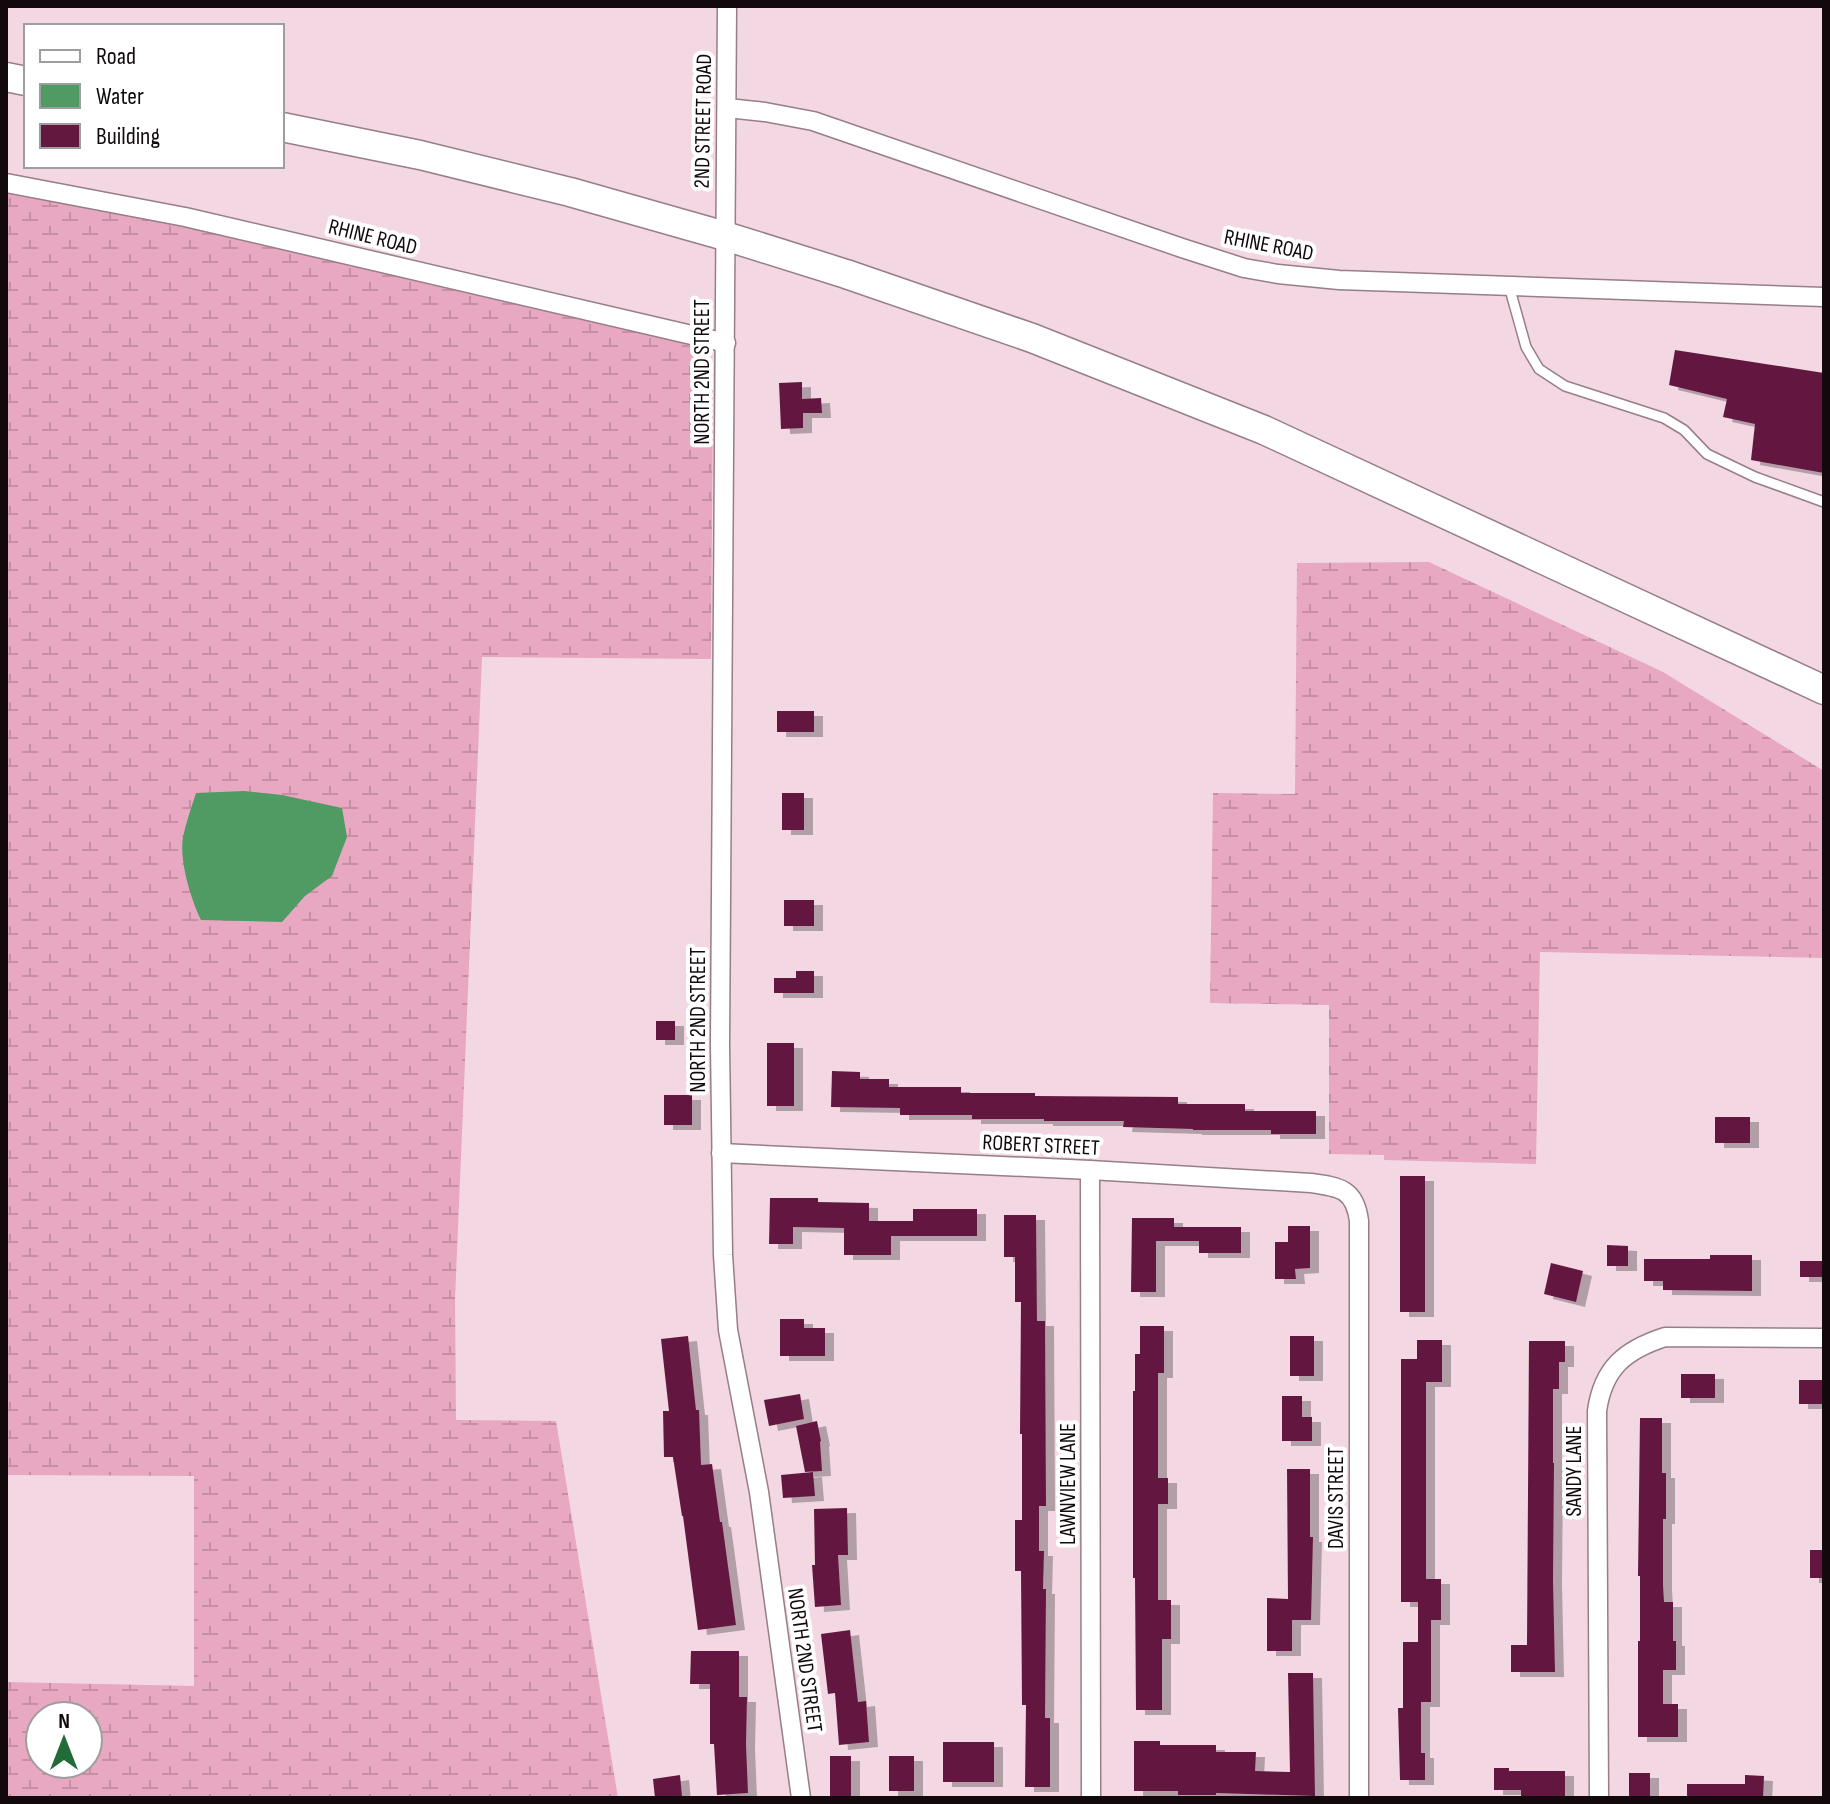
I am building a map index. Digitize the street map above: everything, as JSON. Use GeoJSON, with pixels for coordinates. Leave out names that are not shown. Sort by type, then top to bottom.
{"type":"FeatureCollection","features":[{"type":"Feature","properties":{"kind":"highway"},"geometry":{"type":"LineString","coordinates":[[284,127],[420,155],[570,192],[846,274],[1032,338],[1264,430],[1824,690]]}},
{"type":"Feature","properties":{"kind":"street","name":"2ND STREET ROAD"},"geometry":{"type":"LineString","coordinates":[[725,236],[727,6]]}},
{"type":"Feature","properties":{"kind":"street","name":"RHINE ROAD"},"geometry":{"type":"LineString","coordinates":[[727,108],[813,121],[1182,248],[1244,268],[1278,274],[1339,280],[1824,297]]}},
{"type":"Feature","properties":{"kind":"street","name":"RHINE ROAD"},"geometry":{"type":"LineString","coordinates":[[6,183],[200,220],[726,343]]}},
{"type":"Feature","properties":{"kind":"street","name":"NORTH 2ND STREET"},"geometry":{"type":"LineString","coordinates":[[725,236],[720,1045],[723,1255],[728,1330],[759,1492],[801,1798]]}},
{"type":"Feature","properties":{"kind":"street","name":"ROBERT STREET"},"geometry":{"type":"LineString","coordinates":[[721,1153],[1311,1183],[1348,1193],[1354,1199]]}},
{"type":"Feature","properties":{"kind":"street","name":"LAWNVIEW LANE"},"geometry":{"type":"LineString","coordinates":[[1090,1170],[1091,1798]]}},
{"type":"Feature","properties":{"kind":"street","name":"DAVIS STREET"},"geometry":{"type":"LineString","coordinates":[[1354,1199],[1359,1221],[1359,1798]]}},
{"type":"Feature","properties":{"kind":"street","name":"SANDY LANE"},"geometry":{"type":"LineString","coordinates":[[1599,1798],[1597,1411],[1603,1384],[1629,1352],[1665,1337],[1824,1338]]}},
{"type":"Feature","properties":{"kind":"lane"},"geometry":{"type":"LineString","coordinates":[[1509,286],[1526,347],[1539,369],[1565,386],[1664,418],[1684,430],[1707,454],[1755,477],[1824,502]]}},
{"type":"Feature","properties":{"kind":"green space"},"geometry":{"type":"Polygon","coordinates":[[[6,190],[127,212],[665,335],[696,349],[707,361],[710,370],[713,394],[711,659],[482,657],[455,1299],[456,1420],[556,1421],[618,1798],[6,1798],[6,1682],[194,1686],[194,1476],[6,1475],[6,190]]]}},
{"type":"Feature","properties":{"kind":"green space"},"geometry":{"type":"Polygon","coordinates":[[[1429,562],[1663,672],[1824,771],[1824,958],[1540,952],[1536,1164],[1384,1160],[1384,1155],[1329,1154],[1329,1005],[1210,1003],[1213,793],[1295,794],[1297,563],[1429,562]]]}},
{"type":"Feature","properties":{"kind":"water"},"geometry":{"type":"Polygon","coordinates":[[[244,791],[282,795],[342,808],[347,837],[332,876],[305,896],[282,922],[201,920],[190,891],[182,847],[196,793],[244,791]]]}},
{"type":"Feature","properties":{"kind":"building"},"geometry":{"type":"Polygon","coordinates":[[[1675,350],[1824,373],[1824,473],[1751,460],[1755,424],[1723,417],[1727,399],[1669,385],[1675,350]]]}},
{"type":"Feature","properties":{"kind":"building"},"geometry":{"type":"Polygon","coordinates":[[[802,382],[802,399],[821,398],[822,413],[803,413],[803,428],[781,429],[779,383],[802,382]]]}},
{"type":"Feature","properties":{"kind":"building"},"geometry":{"type":"Polygon","coordinates":[[[777,711],[814,711],[814,732],[777,732],[777,711]]]}},
{"type":"Feature","properties":{"kind":"building"},"geometry":{"type":"Polygon","coordinates":[[[782,793],[804,793],[804,830],[782,830],[782,793]]]}},
{"type":"Feature","properties":{"kind":"building"},"geometry":{"type":"Polygon","coordinates":[[[784,900],[814,900],[814,926],[784,926],[784,900]]]}},
{"type":"Feature","properties":{"kind":"building"},"geometry":{"type":"Polygon","coordinates":[[[796,971],[814,971],[814,993],[774,993],[774,978],[796,978],[796,971]]]}},
{"type":"Feature","properties":{"kind":"building"},"geometry":{"type":"Polygon","coordinates":[[[656,1021],[675,1021],[675,1040],[656,1040],[656,1021]]]}},
{"type":"Feature","properties":{"kind":"building"},"geometry":{"type":"Polygon","coordinates":[[[767,1043],[794,1043],[794,1106],[767,1106],[767,1043]]]}},
{"type":"Feature","properties":{"kind":"building"},"geometry":{"type":"Polygon","coordinates":[[[832,1071],[860,1072],[860,1079],[889,1079],[889,1087],[961,1087],[961,1093],[1178,1097],[1178,1104],[1245,1104],[1245,1111],[1316,1111],[1316,1134],[1123,1127],[1124,1121],[900,1115],[900,1108],[831,1107],[832,1071]]]}},
{"type":"Feature","properties":{"kind":"building"},"geometry":{"type":"Polygon","coordinates":[[[664,1095],[692,1095],[692,1125],[664,1125],[664,1095]]]}},
{"type":"Feature","properties":{"kind":"building"},"geometry":{"type":"Polygon","coordinates":[[[1715,1117],[1750,1117],[1750,1143],[1715,1143],[1715,1117]]]}},
{"type":"Feature","properties":{"kind":"building"},"geometry":{"type":"Polygon","coordinates":[[[1400,1176],[1425,1176],[1425,1312],[1400,1312],[1400,1176]]]}},
{"type":"Feature","properties":{"kind":"building"},"geometry":{"type":"Polygon","coordinates":[[[770,1198],[818,1198],[818,1202],[869,1203],[869,1221],[913,1221],[913,1209],[977,1209],[977,1236],[891,1236],[891,1255],[844,1255],[844,1228],[793,1227],[793,1244],[769,1244],[770,1198]]]}},
{"type":"Feature","properties":{"kind":"building"},"geometry":{"type":"Polygon","coordinates":[[[1004,1215],[1036,1215],[1037,1321],[1045,1321],[1046,1506],[1039,1506],[1039,1551],[1044,1551],[1043,1589],[1046,1589],[1045,1718],[1050,1718],[1050,1787],[1025,1787],[1026,1705],[1022,1705],[1021,1571],[1015,1571],[1015,1520],[1022,1520],[1021,1302],[1015,1302],[1015,1257],[1004,1257],[1004,1215]]]}},
{"type":"Feature","properties":{"kind":"building"},"geometry":{"type":"Polygon","coordinates":[[[1132,1218],[1174,1218],[1174,1227],[1241,1227],[1241,1253],[1199,1253],[1199,1241],[1156,1241],[1156,1292],[1131,1292],[1132,1218]]]}},
{"type":"Feature","properties":{"kind":"building"},"geometry":{"type":"Polygon","coordinates":[[[1288,1226],[1310,1226],[1310,1268],[1295,1269],[1296,1279],[1275,1279],[1275,1242],[1288,1242],[1288,1226]]]}},
{"type":"Feature","properties":{"kind":"building"},"geometry":{"type":"Polygon","coordinates":[[[1607,1245],[1628,1246],[1628,1266],[1607,1266],[1607,1245]]]}},
{"type":"Feature","properties":{"kind":"building"},"geometry":{"type":"Polygon","coordinates":[[[1710,1255],[1752,1255],[1752,1291],[1663,1290],[1663,1281],[1644,1281],[1644,1259],[1710,1259],[1710,1255]]]}},
{"type":"Feature","properties":{"kind":"building"},"geometry":{"type":"Polygon","coordinates":[[[1800,1261],[1824,1261],[1824,1277],[1800,1277],[1800,1261]]]}},
{"type":"Feature","properties":{"kind":"building"},"geometry":{"type":"Polygon","coordinates":[[[1551,1263],[1583,1271],[1576,1302],[1544,1294],[1551,1263]]]}},
{"type":"Feature","properties":{"kind":"building"},"geometry":{"type":"Polygon","coordinates":[[[780,1319],[804,1319],[804,1328],[825,1328],[825,1356],[780,1356],[780,1319]]]}},
{"type":"Feature","properties":{"kind":"building"},"geometry":{"type":"Polygon","coordinates":[[[1140,1326],[1164,1326],[1164,1373],[1158,1373],[1158,1478],[1168,1478],[1168,1504],[1158,1504],[1158,1600],[1171,1600],[1171,1639],[1162,1639],[1162,1710],[1136,1710],[1133,1391],[1135,1354],[1140,1354],[1140,1326]]]}},
{"type":"Feature","properties":{"kind":"building"},"geometry":{"type":"Polygon","coordinates":[[[688,1336],[696,1410],[699,1410],[701,1465],[712,1464],[736,1625],[698,1630],[673,1457],[664,1457],[663,1411],[669,1411],[661,1339],[688,1336]]]}},
{"type":"Feature","properties":{"kind":"building"},"geometry":{"type":"Polygon","coordinates":[[[1290,1336],[1314,1336],[1314,1376],[1290,1376],[1290,1336]]]}},
{"type":"Feature","properties":{"kind":"building"},"geometry":{"type":"Polygon","coordinates":[[[1417,1340],[1442,1340],[1442,1382],[1426,1382],[1426,1579],[1441,1579],[1441,1620],[1431,1620],[1431,1702],[1421,1702],[1421,1753],[1425,1753],[1425,1780],[1400,1780],[1398,1708],[1403,1708],[1403,1642],[1418,1642],[1418,1602],[1401,1602],[1401,1359],[1417,1359],[1417,1340]]]}},
{"type":"Feature","properties":{"kind":"building"},"geometry":{"type":"Polygon","coordinates":[[[1529,1341],[1565,1341],[1565,1362],[1559,1362],[1559,1389],[1553,1389],[1555,1672],[1511,1672],[1511,1645],[1527,1645],[1529,1341]]]}},
{"type":"Feature","properties":{"kind":"building"},"geometry":{"type":"Polygon","coordinates":[[[1681,1374],[1715,1374],[1715,1398],[1681,1398],[1681,1374]]]}},
{"type":"Feature","properties":{"kind":"building"},"geometry":{"type":"Polygon","coordinates":[[[1799,1380],[1824,1380],[1824,1404],[1799,1404],[1799,1380]]]}},
{"type":"Feature","properties":{"kind":"building"},"geometry":{"type":"Polygon","coordinates":[[[800,1394],[804,1419],[769,1426],[764,1400],[800,1394]]]}},
{"type":"Feature","properties":{"kind":"building"},"geometry":{"type":"Polygon","coordinates":[[[1282,1396],[1302,1396],[1302,1417],[1312,1417],[1312,1441],[1282,1441],[1282,1396]]]}},
{"type":"Feature","properties":{"kind":"building"},"geometry":{"type":"Polygon","coordinates":[[[1640,1418],[1662,1418],[1662,1473],[1666,1473],[1664,1602],[1673,1602],[1673,1641],[1676,1641],[1676,1670],[1663,1670],[1663,1704],[1678,1704],[1678,1737],[1638,1737],[1640,1418]]]}},
{"type":"Feature","properties":{"kind":"building"},"geometry":{"type":"Polygon","coordinates":[[[817,1421],[822,1471],[805,1472],[796,1426],[817,1421]]]}},
{"type":"Feature","properties":{"kind":"building"},"geometry":{"type":"Polygon","coordinates":[[[1287,1469],[1310,1469],[1310,1537],[1313,1537],[1311,1620],[1292,1620],[1292,1651],[1267,1651],[1267,1598],[1288,1599],[1287,1469]]]}},
{"type":"Feature","properties":{"kind":"building"},"geometry":{"type":"Polygon","coordinates":[[[813,1472],[815,1496],[783,1498],[781,1475],[813,1472]]]}},
{"type":"Feature","properties":{"kind":"building"},"geometry":{"type":"Polygon","coordinates":[[[847,1508],[848,1555],[838,1555],[841,1605],[815,1607],[812,1565],[815,1565],[814,1509],[847,1508]]]}},
{"type":"Feature","properties":{"kind":"building"},"geometry":{"type":"Polygon","coordinates":[[[1810,1550],[1824,1550],[1824,1578],[1810,1578],[1810,1550]]]}},
{"type":"Feature","properties":{"kind":"building"},"geometry":{"type":"Polygon","coordinates":[[[850,1630],[858,1702],[866,1701],[869,1742],[839,1745],[835,1693],[828,1694],[821,1634],[850,1630]]]}},
{"type":"Feature","properties":{"kind":"building"},"geometry":{"type":"Polygon","coordinates":[[[691,1651],[739,1651],[739,1697],[747,1697],[748,1793],[717,1795],[714,1744],[710,1744],[710,1684],[690,1684],[691,1651]]]}},
{"type":"Feature","properties":{"kind":"building"},"geometry":{"type":"Polygon","coordinates":[[[1288,1673],[1313,1673],[1315,1796],[1178,1795],[1178,1791],[1134,1791],[1134,1741],[1160,1741],[1160,1745],[1216,1745],[1216,1752],[1256,1752],[1255,1771],[1290,1772],[1288,1673]]]}},
{"type":"Feature","properties":{"kind":"building"},"geometry":{"type":"Polygon","coordinates":[[[943,1742],[994,1742],[994,1782],[943,1782],[943,1742]]]}},
{"type":"Feature","properties":{"kind":"building"},"geometry":{"type":"Polygon","coordinates":[[[830,1756],[851,1756],[851,1798],[830,1798],[830,1756]]]}},
{"type":"Feature","properties":{"kind":"building"},"geometry":{"type":"Polygon","coordinates":[[[889,1756],[914,1756],[914,1791],[889,1791],[889,1756]]]}},
{"type":"Feature","properties":{"kind":"building"},"geometry":{"type":"Polygon","coordinates":[[[1494,1768],[1565,1771],[1565,1798],[1521,1798],[1521,1790],[1494,1790],[1494,1768]]]}},
{"type":"Feature","properties":{"kind":"building"},"geometry":{"type":"Polygon","coordinates":[[[1629,1773],[1650,1773],[1650,1798],[1629,1798],[1629,1773]]]}},
{"type":"Feature","properties":{"kind":"building"},"geometry":{"type":"Polygon","coordinates":[[[680,1775],[682,1796],[655,1798],[653,1779],[680,1775]]]}},
{"type":"Feature","properties":{"kind":"building"},"geometry":{"type":"Polygon","coordinates":[[[1745,1775],[1764,1776],[1763,1798],[1687,1798],[1687,1784],[1745,1784],[1745,1775]]]}}]}
